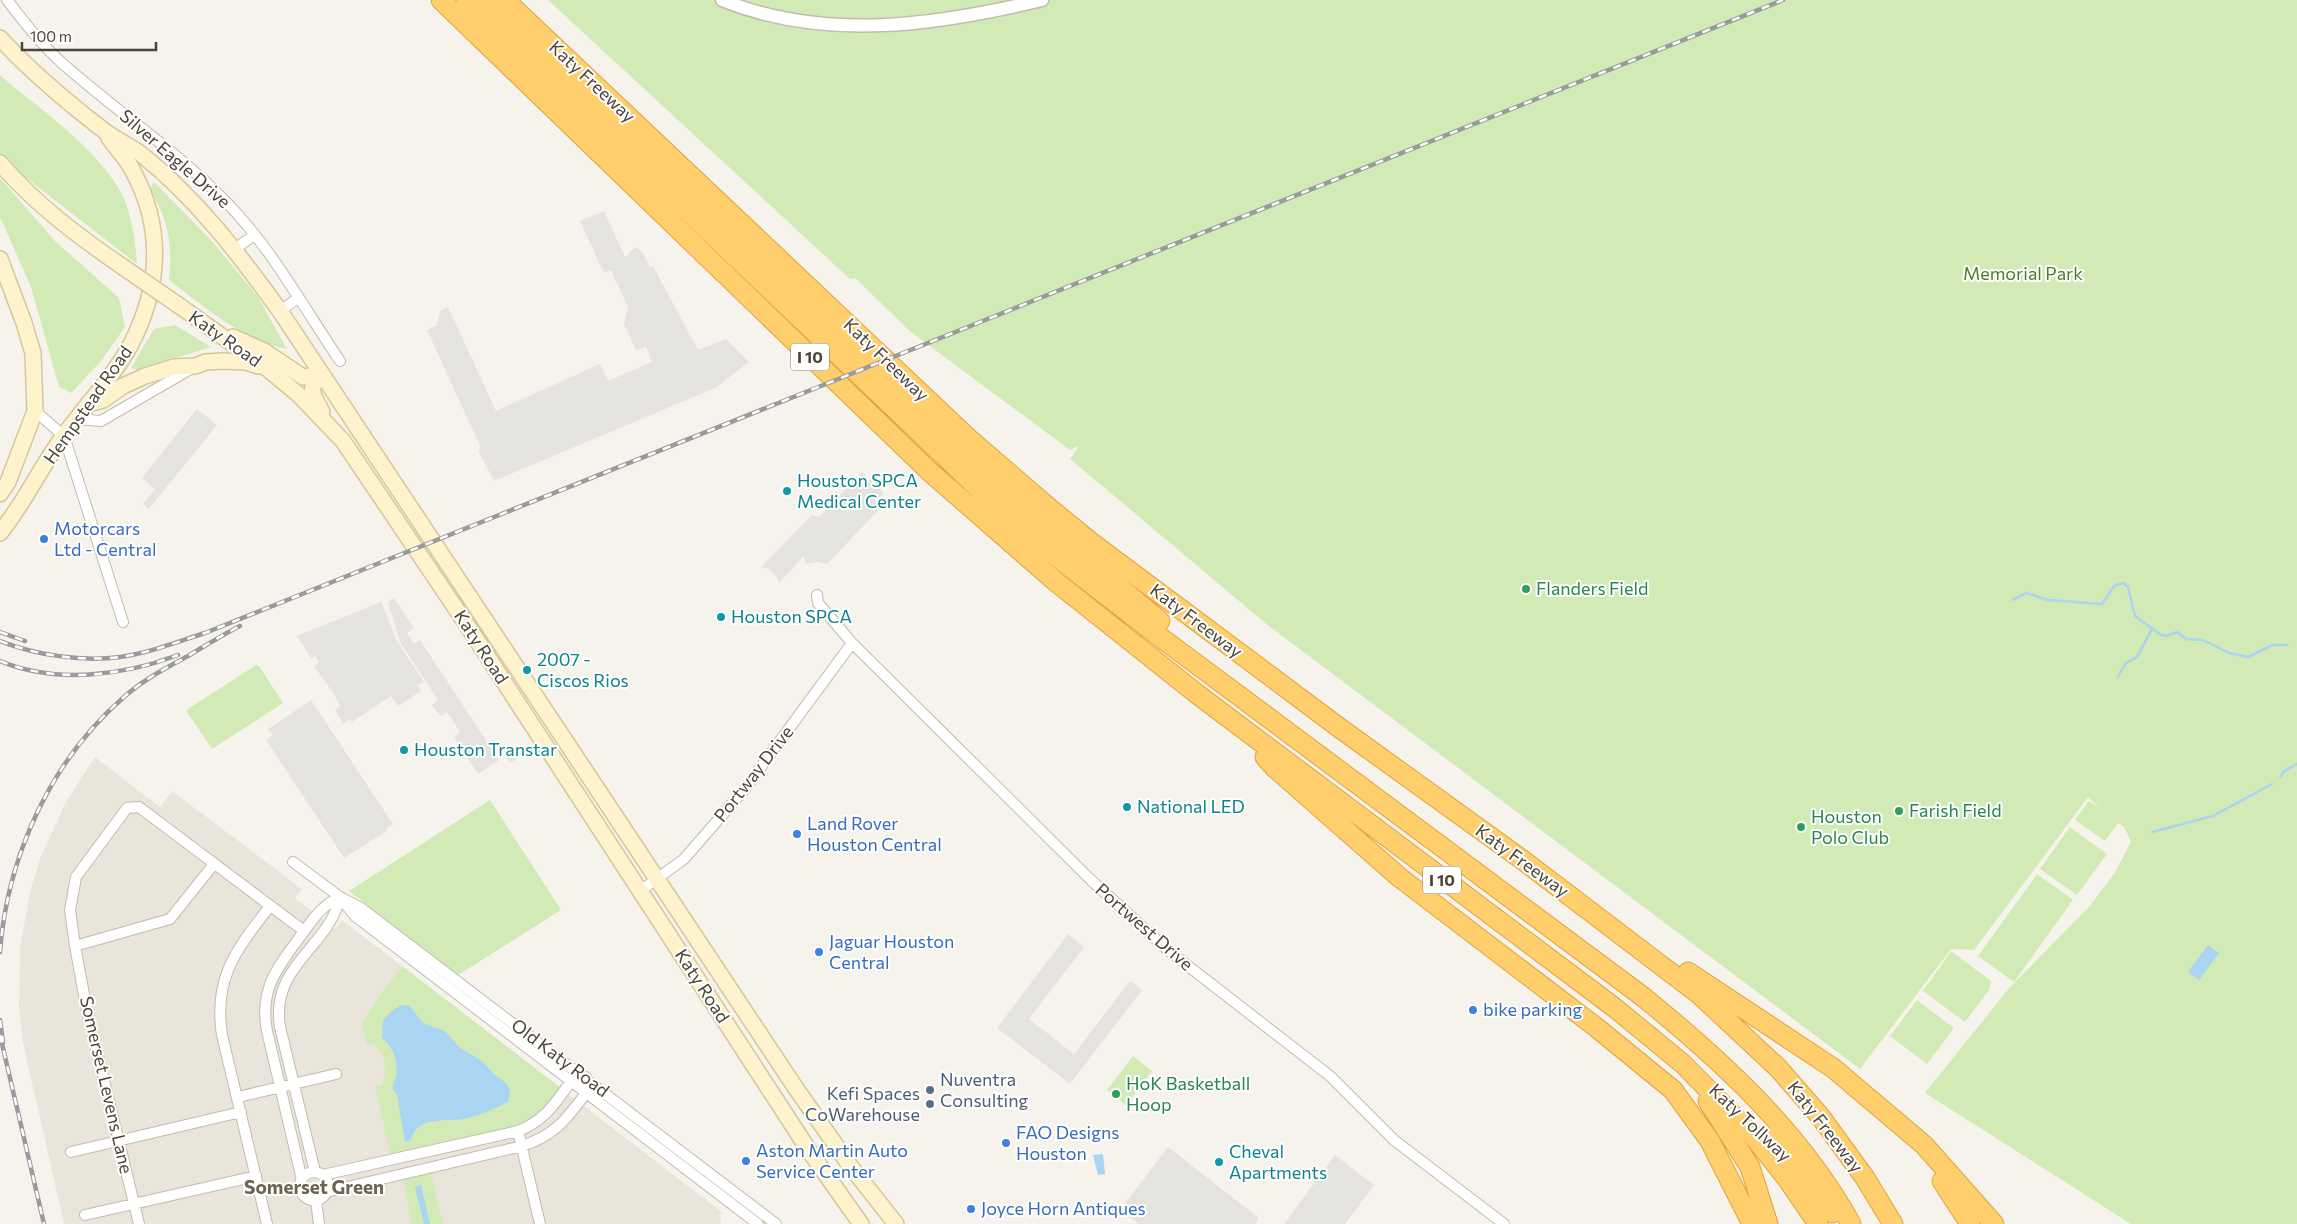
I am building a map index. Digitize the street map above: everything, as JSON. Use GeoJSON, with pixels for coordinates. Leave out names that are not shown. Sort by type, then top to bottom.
{"type":"FeatureCollection","features":[{"type":"Feature","properties":{"kind":"highway","name":"I 10"},"geometry":{"type":"LineString","coordinates":[[441,0],[929,471],[1055,581],[1239,725],[1648,1033],[1703,1082],[1750,1132],[1788,1180],[1818,1224]]}},
{"type":"Feature","properties":{"kind":"highway"},"geometry":{"type":"LineString","coordinates":[[466,0],[1003,512],[1062,562],[1642,996],[1688,1033],[1772,1111],[1826,1183],[1851,1224]]}},
{"type":"Feature","properties":{"kind":"highway"},"geometry":{"type":"LineString","coordinates":[[486,0],[930,424],[1010,496],[1182,639],[1649,990],[1708,1040],[1828,1173],[1858,1224]]}},
{"type":"Feature","properties":{"kind":"highway","name":"Katy Freeway"},"geometry":{"type":"LineString","coordinates":[[505,0],[1006,472],[1099,548],[1673,974],[1739,1030],[1778,1068],[1820,1116],[1865,1178],[1893,1224]]}},
{"type":"Feature","properties":{"kind":"highway"},"geometry":{"type":"LineString","coordinates":[[1239,725],[1274,767],[1399,877],[1597,1028],[1673,1090],[1710,1141],[1752,1224]]}},
{"type":"Feature","properties":{"kind":"highway"},"geometry":{"type":"LineString","coordinates":[[1524,862],[1833,1068],[1924,1145],[1994,1224]]}},
{"type":"Feature","properties":{"kind":"highway"},"geometry":{"type":"LineString","coordinates":[[1648,1033],[1696,1084],[1740,1149],[1758,1186],[1768,1224]]}},
{"type":"Feature","properties":{"kind":"highway","name":"Katy Tollway"},"geometry":{"type":"LineString","coordinates":[[1648,1033],[1726,1098],[1768,1137],[1806,1178],[1839,1224]]}},
{"type":"Feature","properties":{"kind":"highway"},"geometry":{"type":"LineString","coordinates":[[1894,1120],[1949,1190],[1970,1224]]}},
{"type":"Feature","properties":{"kind":"highway"},"geometry":{"type":"LineString","coordinates":[[1729,1181],[1738,1224]]}},
{"type":"Feature","properties":{"kind":"main road"},"geometry":{"type":"LineString","coordinates":[[0,38],[6,50],[103,130]]}},
{"type":"Feature","properties":{"kind":"main road","name":"Katy Road"},"geometry":{"type":"LineString","coordinates":[[103,130],[140,154],[178,188],[235,249],[280,311],[634,848],[795,1088],[851,1167],[896,1224]]}},
{"type":"Feature","properties":{"kind":"main road","name":"Hempstead Road"},"geometry":{"type":"LineString","coordinates":[[0,532],[12,517],[64,436],[130,346],[152,291],[155,269],[154,241],[150,214],[133,171],[103,130]]}},
{"type":"Feature","properties":{"kind":"main road","name":"Katy Road"},"geometry":{"type":"LineString","coordinates":[[0,163],[24,191],[57,220],[216,330],[269,370],[299,395],[343,441],[546,747],[810,1152],[861,1224]]}},
{"type":"Feature","properties":{"kind":"main road"},"geometry":{"type":"LineString","coordinates":[[0,259],[22,316],[33,352],[35,404]]}},
{"type":"Feature","properties":{"kind":"main road"},"geometry":{"type":"LineString","coordinates":[[216,330],[264,351],[303,376],[321,375]]}},
{"type":"Feature","properties":{"kind":"main road"},"geometry":{"type":"LineString","coordinates":[[88,404],[103,400],[123,386],[160,370],[174,367],[195,366],[206,362],[223,361],[246,362],[269,370]]}},
{"type":"Feature","properties":{"kind":"main road"},"geometry":{"type":"LineString","coordinates":[[321,375],[313,383],[312,388],[328,424]]}},
{"type":"Feature","properties":{"kind":"main road","name":"Hempstead Road"},"geometry":{"type":"LineString","coordinates":[[0,494],[8,482],[35,404]]}},
{"type":"Feature","properties":{"kind":"main road"},"geometry":{"type":"LineString","coordinates":[[546,747],[559,734]]}},
{"type":"Feature","properties":{"kind":"main road"},"geometry":{"type":"LineString","coordinates":[[619,859],[634,848]]}},
{"type":"Feature","properties":{"kind":"street","name":"Silver Eagle Drive"},"geometry":{"type":"LineString","coordinates":[[7,0],[32,32],[60,62],[196,174],[228,203],[254,235],[340,361]]}},
{"type":"Feature","properties":{"kind":"street"},"geometry":{"type":"LineString","coordinates":[[722,0],[745,8],[815,24],[859,27],[896,25],[976,14],[1042,0]]}},
{"type":"Feature","properties":{"kind":"street"},"geometry":{"type":"LineString","coordinates":[[235,249],[254,235]]}},
{"type":"Feature","properties":{"kind":"street"},"geometry":{"type":"LineString","coordinates":[[280,311],[298,298]]}},
{"type":"Feature","properties":{"kind":"street"},"geometry":{"type":"LineString","coordinates":[[77,419],[102,421],[195,366]]}},
{"type":"Feature","properties":{"kind":"street"},"geometry":{"type":"LineString","coordinates":[[35,404],[64,436],[123,622]]}},
{"type":"Feature","properties":{"kind":"street","name":"Portwest Drive"},"geometry":{"type":"LineString","coordinates":[[817,595],[818,603],[852,643],[1092,881],[1170,952],[1323,1070],[1394,1140],[1504,1224]]}},
{"type":"Feature","properties":{"kind":"street","name":"Portway Drive"},"geometry":{"type":"LineString","coordinates":[[640,891],[694,849],[744,790],[852,643]]}},
{"type":"Feature","properties":{"kind":"street","name":"Somerset Levens Lane"},"geometry":{"type":"LineString","coordinates":[[139,1224],[87,1011],[75,946],[70,910],[76,877],[127,808],[139,807],[304,931]]}},
{"type":"Feature","properties":{"kind":"street","name":"Old Katy Road"},"geometry":{"type":"LineString","coordinates":[[293,862],[340,897],[355,916],[586,1077],[776,1224]]}},
{"type":"Feature","properties":{"kind":"street"},"geometry":{"type":"LineString","coordinates":[[75,946],[170,919],[214,864]]}},
{"type":"Feature","properties":{"kind":"street"},"geometry":{"type":"LineString","coordinates":[[302,1180],[265,1017],[267,992],[276,968],[304,931],[325,904],[340,897]]}},
{"type":"Feature","properties":{"kind":"street"},"geometry":{"type":"LineString","coordinates":[[326,1192],[522,1146],[542,1139],[556,1130],[587,1092],[586,1077],[572,1080],[544,1117],[536,1124],[518,1131],[319,1174],[307,1174],[302,1180],[300,1188],[303,1195],[316,1200],[321,1198],[326,1192],[328,1183],[319,1174],[280,1027],[278,1007],[285,981],[336,912],[340,897]]}},
{"type":"Feature","properties":{"kind":"street"},"geometry":{"type":"LineString","coordinates":[[267,1224],[222,1035],[220,1018],[221,990],[230,963],[270,906]]}},
{"type":"Feature","properties":{"kind":"street"},"geometry":{"type":"LineString","coordinates":[[298,940],[308,948]]}},
{"type":"Feature","properties":{"kind":"street","name":"Old Katy Road"},"geometry":{"type":"LineString","coordinates":[[459,988],[587,1092],[758,1224]]}},
{"type":"Feature","properties":{"kind":"street"},"geometry":{"type":"LineString","coordinates":[[238,1097],[336,1074]]}},
{"type":"Feature","properties":{"kind":"street"},"geometry":{"type":"LineString","coordinates":[[71,1152],[241,1112]]}},
{"type":"Feature","properties":{"kind":"street"},"geometry":{"type":"LineString","coordinates":[[518,1131],[540,1224]]}},
{"type":"Feature","properties":{"kind":"street"},"geometry":{"type":"LineString","coordinates":[[414,1154],[418,1171]]}},
{"type":"Feature","properties":{"kind":"street"},"geometry":{"type":"LineString","coordinates":[[85,1215],[256,1176]]}},
{"type":"Feature","properties":{"kind":"street"},"geometry":{"type":"LineString","coordinates":[[726,1199],[732,1190]]}},
{"type":"Feature","properties":{"kind":"street"},"geometry":{"type":"LineString","coordinates":[[316,1200],[319,1224]]}},
{"type":"Feature","properties":{"kind":"shaded area"},"geometry":{"type":"Polygon","coordinates":[[[604,211],[625,257],[637,247],[644,255],[650,267],[653,266],[698,350],[726,339],[749,362],[715,388],[494,481],[478,450],[481,448],[427,330],[436,326],[441,310],[448,307],[496,411],[600,364],[608,381],[652,362],[646,347],[636,350],[624,324],[628,307],[611,270],[604,273],[580,221],[604,211]]]}},
{"type":"Feature","properties":{"kind":"shaded area"},"geometry":{"type":"Polygon","coordinates":[[[197,409],[217,425],[149,509],[143,504],[155,489],[142,478],[197,409]]]}},
{"type":"Feature","properties":{"kind":"shaded area"},"geometry":{"type":"Polygon","coordinates":[[[862,472],[884,493],[880,498],[888,500],[827,564],[817,562],[806,564],[804,556],[779,583],[776,576],[769,569],[761,567],[812,515],[819,517],[862,472]]]}},
{"type":"Feature","properties":{"kind":"shaded area"},"geometry":{"type":"Polygon","coordinates":[[[394,598],[414,628],[407,633],[414,643],[420,640],[499,760],[478,774],[454,737],[460,732],[447,712],[440,716],[432,705],[438,700],[400,642],[388,602],[394,598]]]}},
{"type":"Feature","properties":{"kind":"shaded area"},"geometry":{"type":"Polygon","coordinates":[[[381,602],[398,643],[424,682],[418,685],[421,691],[398,706],[391,696],[352,722],[350,719],[343,724],[335,710],[340,706],[334,694],[314,666],[319,662],[315,656],[311,658],[297,636],[381,602]]]}},
{"type":"Feature","properties":{"kind":"shaded area"},"geometry":{"type":"Polygon","coordinates":[[[311,700],[393,824],[386,829],[387,831],[344,858],[266,740],[273,735],[268,729],[311,700]]]}},
{"type":"Feature","properties":{"kind":"shaded area"},"geometry":{"type":"Polygon","coordinates":[[[519,747],[524,754],[510,763],[506,756],[519,747]]]}},
{"type":"Feature","properties":{"kind":"shaded area","name":"Somerset Green"},"geometry":{"type":"Polygon","coordinates":[[[95,757],[160,807],[172,791],[302,889],[295,898],[335,929],[342,920],[723,1213],[720,1216],[721,1224],[64,1224],[23,1043],[19,1006],[20,949],[30,892],[41,856],[66,802],[95,757]]]}},
{"type":"Feature","properties":{"kind":"shaded area"},"geometry":{"type":"Polygon","coordinates":[[[1068,934],[1084,947],[1029,1019],[1074,1054],[1130,981],[1142,990],[1070,1084],[997,1028],[1068,934]]]}},
{"type":"Feature","properties":{"kind":"shaded area"},"geometry":{"type":"Polygon","coordinates":[[[1168,1147],[1259,1218],[1255,1224],[1139,1224],[1120,1210],[1168,1147]]]}},
{"type":"Feature","properties":{"kind":"shaded area"},"geometry":{"type":"Polygon","coordinates":[[[1335,1155],[1374,1185],[1345,1224],[1284,1224],[1335,1155]]]}},
{"type":"Feature","properties":{"kind":"green space","name":"Memorial Park"},"geometry":{"type":"Polygon","coordinates":[[[548,0],[2297,0],[2297,1224],[2131,1224],[1925,1093],[2010,987],[2089,907],[2114,874],[2131,842],[2124,827],[2118,823],[2105,841],[2075,820],[2089,801],[2100,808],[2088,797],[1974,950],[1951,949],[1860,1069],[1269,626],[1070,459],[1079,446],[1070,450],[911,332],[855,278],[850,279],[548,0]]]}},
{"type":"Feature","properties":{"kind":"green space"},"geometry":{"type":"Polygon","coordinates":[[[0,75],[89,151],[114,181],[128,210],[137,264],[2,159],[0,156],[0,75]]]}},
{"type":"Feature","properties":{"kind":"green space"},"geometry":{"type":"Polygon","coordinates":[[[0,178],[55,241],[119,298],[125,327],[101,361],[71,393],[59,387],[31,287],[0,217],[0,178]]]}},
{"type":"Feature","properties":{"kind":"green space"},"geometry":{"type":"Polygon","coordinates":[[[154,182],[211,240],[258,297],[287,349],[256,339],[240,331],[209,311],[169,280],[170,255],[168,233],[161,211],[150,189],[154,182]]]}},
{"type":"Feature","properties":{"kind":"green space"},"geometry":{"type":"Polygon","coordinates":[[[175,325],[211,347],[137,370],[131,368],[154,329],[175,325]]]}},
{"type":"Feature","properties":{"kind":"green space"},"geometry":{"type":"Polygon","coordinates":[[[256,665],[259,666],[283,703],[212,749],[187,712],[188,709],[256,665]]]}},
{"type":"Feature","properties":{"kind":"green space"},"geometry":{"type":"Polygon","coordinates":[[[490,800],[561,910],[458,975],[349,891],[490,800]]]}},
{"type":"Feature","properties":{"kind":"green space"},"geometry":{"type":"Polygon","coordinates":[[[2070,827],[2107,854],[2077,895],[2040,869],[2070,827]]]}},
{"type":"Feature","properties":{"kind":"green space"},"geometry":{"type":"Polygon","coordinates":[[[2037,874],[2073,900],[2014,982],[1978,956],[2037,874]]]}},
{"type":"Feature","properties":{"kind":"green space"},"geometry":{"type":"Polygon","coordinates":[[[1951,951],[1991,981],[1989,990],[1965,1022],[1923,991],[1951,951]]]}},
{"type":"Feature","properties":{"kind":"green space"},"geometry":{"type":"Polygon","coordinates":[[[402,966],[561,1088],[543,1112],[525,1125],[391,1156],[375,1086],[382,1085],[385,1063],[378,1049],[373,1044],[367,1044],[362,1025],[374,1004],[402,966]]]}},
{"type":"Feature","properties":{"kind":"green space"},"geometry":{"type":"Polygon","coordinates":[[[1917,1000],[1954,1028],[1927,1064],[1890,1036],[1917,1000]]]}},
{"type":"Feature","properties":{"kind":"green space"},"geometry":{"type":"Polygon","coordinates":[[[1133,1056],[1152,1071],[1126,1105],[1107,1090],[1133,1056]]]}},
{"type":"Feature","properties":{"kind":"green space"},"geometry":{"type":"Polygon","coordinates":[[[431,1173],[443,1224],[412,1224],[403,1180],[431,1173]]]}},
{"type":"Feature","properties":{"kind":"water"},"geometry":{"type":"Polygon","coordinates":[[[2208,945],[2219,953],[2199,980],[2188,972],[2208,945]]]}},
{"type":"Feature","properties":{"kind":"water"},"geometry":{"type":"Polygon","coordinates":[[[402,1005],[410,1006],[423,1023],[445,1031],[460,1048],[482,1061],[507,1084],[510,1091],[508,1102],[468,1118],[426,1123],[414,1132],[411,1140],[405,1142],[397,1095],[392,1088],[397,1068],[396,1061],[391,1049],[382,1038],[383,1020],[393,1010],[402,1005]]]}},
{"type":"Feature","properties":{"kind":"water"},"geometry":{"type":"Polygon","coordinates":[[[1103,1154],[1105,1174],[1098,1175],[1093,1155],[1103,1154]]]}},
{"type":"Feature","properties":{"kind":"water"},"geometry":{"type":"Polygon","coordinates":[[[421,1185],[430,1224],[424,1224],[415,1187],[421,1185]]]}},
{"type":"Feature","properties":{"kind":"waterway"},"geometry":{"type":"LineString","coordinates":[[2013,600],[2026,593],[2048,600],[2102,604],[2114,586],[2123,583],[2128,587],[2135,616],[2161,635],[2166,636],[2177,632],[2186,639],[2203,640],[2229,653],[2248,657],[2273,645],[2287,645]]}},
{"type":"Feature","properties":{"kind":"waterway"},"geometry":{"type":"LineString","coordinates":[[2118,677],[2126,663],[2137,657],[2152,629]]}},
{"type":"Feature","properties":{"kind":"waterway"},"geometry":{"type":"LineString","coordinates":[[2281,777],[2283,772],[2297,764]]}},
{"type":"Feature","properties":{"kind":"waterway"},"geometry":{"type":"LineString","coordinates":[[2152,832],[2213,816],[2272,784]]}},
{"type":"Feature","properties":{"kind":"railway"},"geometry":{"type":"LineString","coordinates":[[0,641],[44,654],[90,659],[142,653],[205,633],[1783,0]]}},
{"type":"Feature","properties":{"kind":"railway"},"geometry":{"type":"LineString","coordinates":[[0,952],[4,916],[23,846],[37,812],[75,750],[98,722],[139,685],[240,626]]}},
{"type":"Feature","properties":{"kind":"railway"},"geometry":{"type":"LineString","coordinates":[[0,632],[25,641]]}},
{"type":"Feature","properties":{"kind":"railway"},"geometry":{"type":"LineString","coordinates":[[0,661],[44,673],[66,675],[112,672],[135,668],[178,655]]}},
{"type":"Feature","properties":{"kind":"railway"},"geometry":{"type":"LineString","coordinates":[[0,1020],[3,1042]]}},
{"type":"Feature","properties":{"kind":"railway"},"geometry":{"type":"LineString","coordinates":[[0,1035],[44,1224]]}},
{"type":"Feature","properties":{"kind":"place","name":"Houston SPCA Medical Center"},"geometry":{"type":"Point","coordinates":[787,491]}},
{"type":"Feature","properties":{"kind":"place","name":"Motorcars Ltd - Central"},"geometry":{"type":"Point","coordinates":[44,539]}},
{"type":"Feature","properties":{"kind":"place","name":"Flanders Field"},"geometry":{"type":"Point","coordinates":[1526,589]}},
{"type":"Feature","properties":{"kind":"place","name":"Houston SPCA"},"geometry":{"type":"Point","coordinates":[721,617]}},
{"type":"Feature","properties":{"kind":"place","name":"2007 - Ciscos Rios"},"geometry":{"type":"Point","coordinates":[527,670]}},
{"type":"Feature","properties":{"kind":"place","name":"Houston Transtar"},"geometry":{"type":"Point","coordinates":[404,750]}},
{"type":"Feature","properties":{"kind":"place","name":"National LED"},"geometry":{"type":"Point","coordinates":[1127,807]}},
{"type":"Feature","properties":{"kind":"place","name":"Farish Field"},"geometry":{"type":"Point","coordinates":[1899,811]}},
{"type":"Feature","properties":{"kind":"place","name":"Houston Polo Club"},"geometry":{"type":"Point","coordinates":[1801,827]}},
{"type":"Feature","properties":{"kind":"place","name":"Land Rover Houston Central"},"geometry":{"type":"Point","coordinates":[797,834]}},
{"type":"Feature","properties":{"kind":"place","name":"Jaguar Houston Central"},"geometry":{"type":"Point","coordinates":[819,952]}},
{"type":"Feature","properties":{"kind":"place","name":"bike parking"},"geometry":{"type":"Point","coordinates":[1473,1010]}},
{"type":"Feature","properties":{"kind":"place","name":"Nuventra Consulting"},"geometry":{"type":"Point","coordinates":[930,1090]}},
{"type":"Feature","properties":{"kind":"place","name":"HoK Basketball Hoop"},"geometry":{"type":"Point","coordinates":[1116,1094]}},
{"type":"Feature","properties":{"kind":"place","name":"Kefi Spaces CoWarehouse"},"geometry":{"type":"Point","coordinates":[930,1104]}},
{"type":"Feature","properties":{"kind":"place","name":"FAO Designs Houston"},"geometry":{"type":"Point","coordinates":[1006,1143]}},
{"type":"Feature","properties":{"kind":"place","name":"Aston Martin Auto Service Center"},"geometry":{"type":"Point","coordinates":[746,1161]}},
{"type":"Feature","properties":{"kind":"place","name":"Cheval Apartments"},"geometry":{"type":"Point","coordinates":[1219,1162]}},
{"type":"Feature","properties":{"kind":"place","name":"Joyce Horn Antiques"},"geometry":{"type":"Point","coordinates":[971,1209]}},
{"type":"Feature","properties":{"kind":"district","name":"Somerset Green"},"geometry":{"type":"Point","coordinates":[314,1187]}}]}
